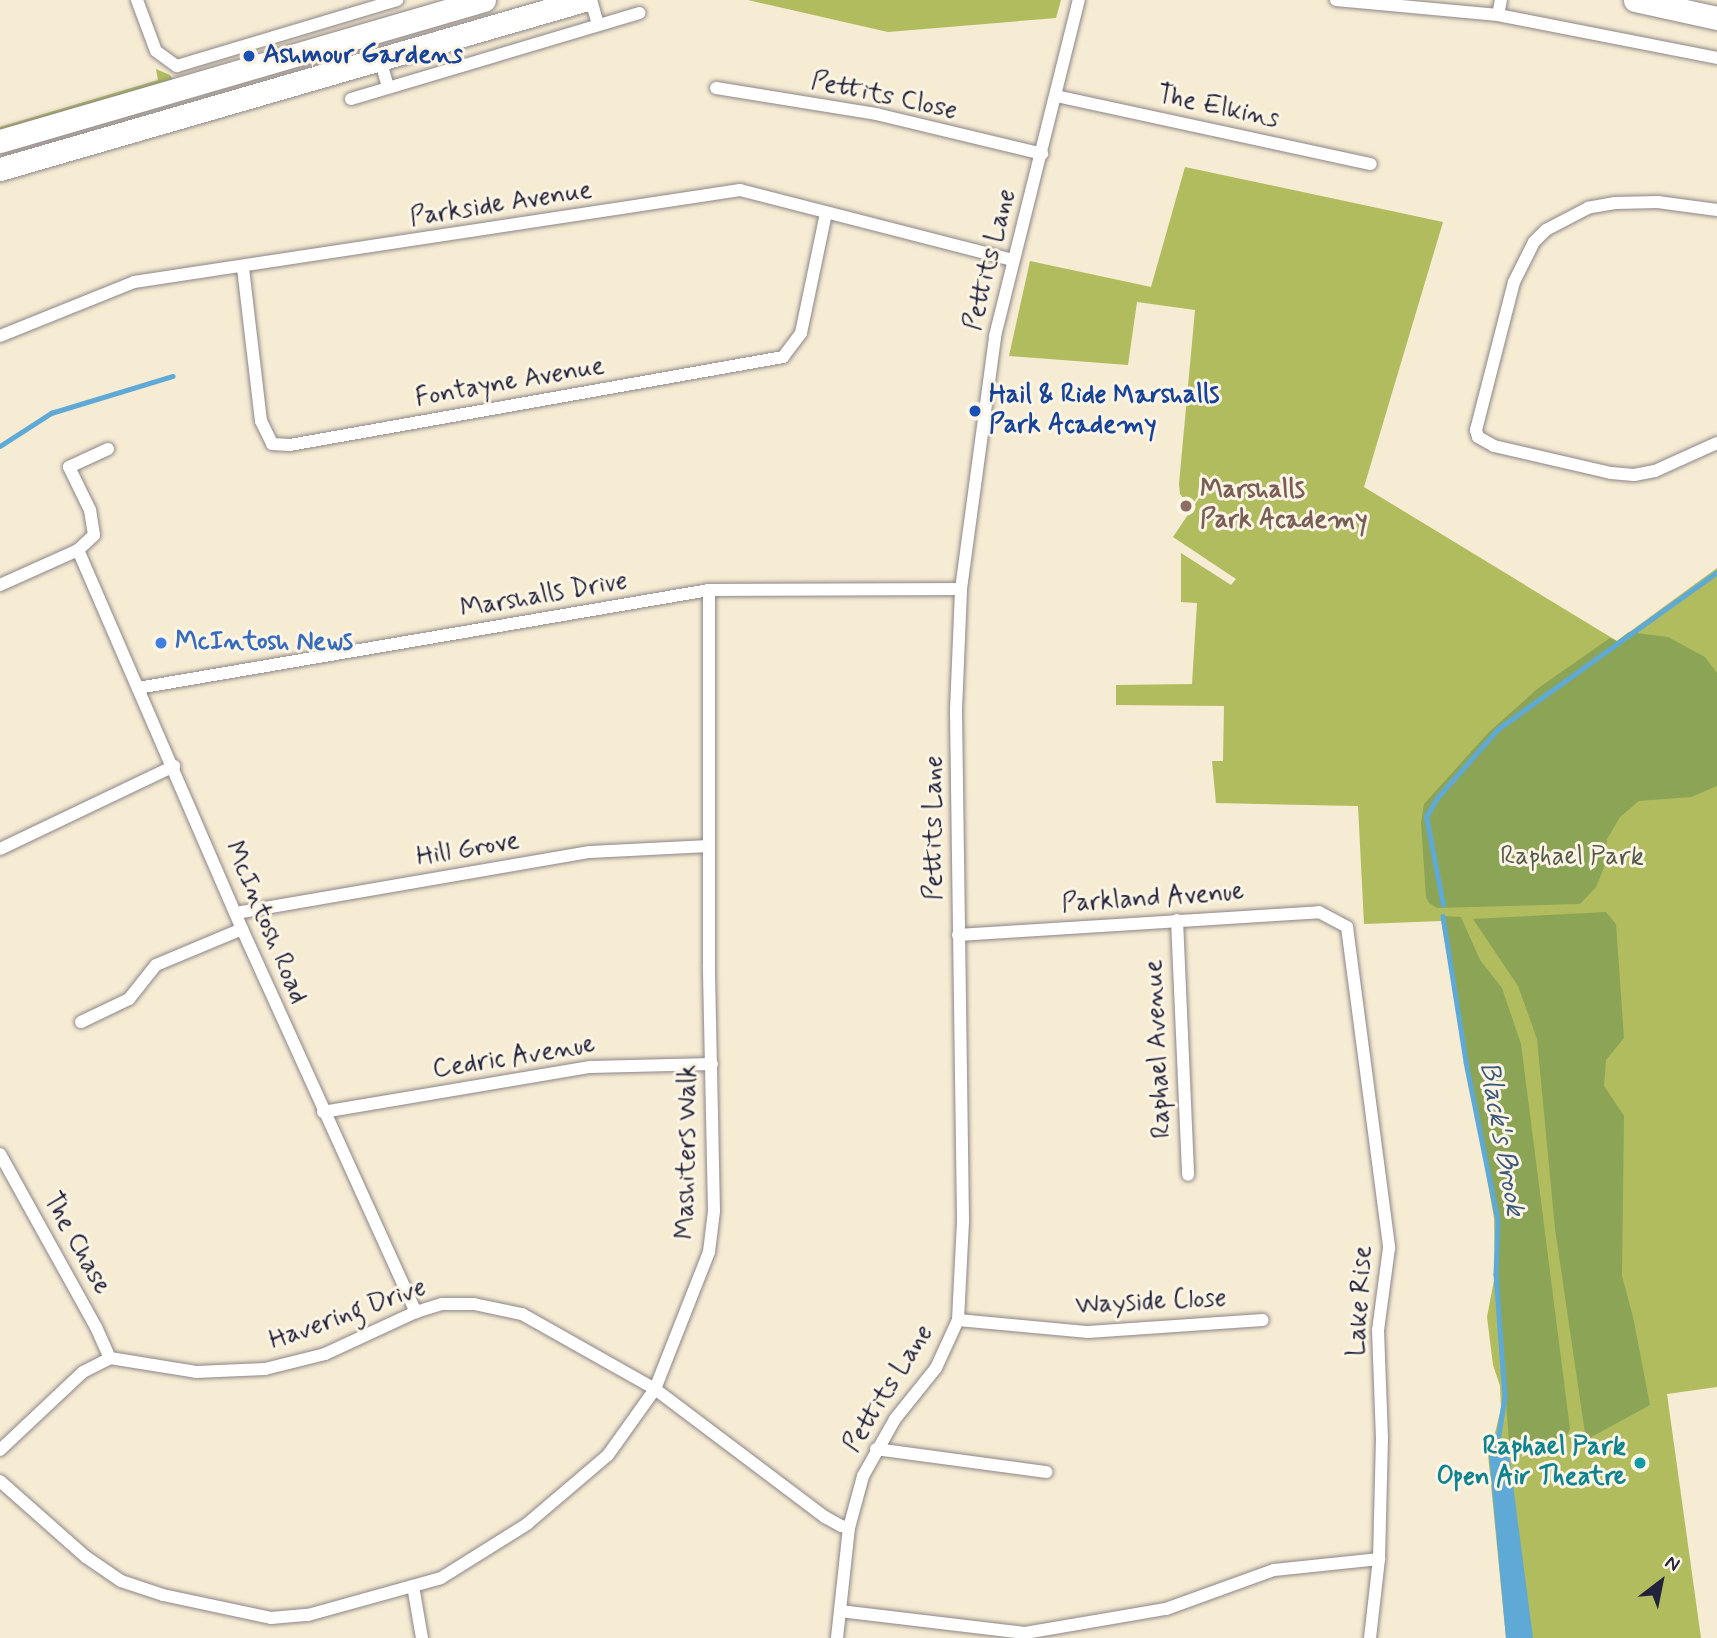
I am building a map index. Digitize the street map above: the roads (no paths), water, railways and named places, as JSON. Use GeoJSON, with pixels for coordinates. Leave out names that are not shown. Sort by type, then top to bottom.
{"type":"FeatureCollection","features":[{"type":"Feature","properties":{"kind":"highway"},"geometry":{"type":"LineString","coordinates":[[0,141],[484,0]]}},
{"type":"Feature","properties":{"kind":"highway"},"geometry":{"type":"LineString","coordinates":[[0,169],[584,0]]}},
{"type":"Feature","properties":{"kind":"highway"},"geometry":{"type":"LineString","coordinates":[[1634,0],[1717,18]]}},
{"type":"Feature","properties":{"kind":"street"},"geometry":{"type":"LineString","coordinates":[[137,0],[156,51],[177,66],[397,0]]}},
{"type":"Feature","properties":{"kind":"street"},"geometry":{"type":"LineString","coordinates":[[591,0],[598,24]]}},
{"type":"Feature","properties":{"kind":"street","name":"Pettits Lane"},"geometry":{"type":"LineString","coordinates":[[837,1638],[849,1528],[863,1476],[895,1419],[936,1368],[958,1320],[963,1220],[963,1064],[958,935],[956,710],[961,589],[983,406],[1013,260],[1079,0]]}},
{"type":"Feature","properties":{"kind":"street"},"geometry":{"type":"LineString","coordinates":[[1336,0],[1498,15],[1717,58]]}},
{"type":"Feature","properties":{"kind":"street"},"geometry":{"type":"LineString","coordinates":[[1498,15],[1501,0]]}},
{"type":"Feature","properties":{"kind":"street"},"geometry":{"type":"LineString","coordinates":[[351,99],[639,13]]}},
{"type":"Feature","properties":{"kind":"street"},"geometry":{"type":"LineString","coordinates":[[380,59],[388,87]]}},
{"type":"Feature","properties":{"kind":"street","name":"Pettits Close"},"geometry":{"type":"LineString","coordinates":[[716,88],[876,114],[1042,153]]}},
{"type":"Feature","properties":{"kind":"street","name":"The Elkins"},"geometry":{"type":"LineString","coordinates":[[1056,96],[1371,164]]}},
{"type":"Feature","properties":{"kind":"street","name":"Parkside Avenue"},"geometry":{"type":"LineString","coordinates":[[0,336],[134,282],[243,268],[740,190],[1013,260]]}},
{"type":"Feature","properties":{"kind":"street"},"geometry":{"type":"LineString","coordinates":[[1717,210],[1658,202],[1615,203],[1588,208],[1546,230],[1534,242],[1514,282],[1476,422],[1478,437],[1494,446],[1611,473],[1634,475],[1655,471],[1717,443]]}},
{"type":"Feature","properties":{"kind":"street","name":"Fontayne Avenue"},"geometry":{"type":"LineString","coordinates":[[243,268],[261,421],[272,444],[290,445],[783,356],[801,332],[826,213]]}},
{"type":"Feature","properties":{"kind":"street"},"geometry":{"type":"LineString","coordinates":[[0,585],[78,550],[94,535],[90,510],[69,467],[108,449]]}},
{"type":"Feature","properties":{"kind":"street","name":"McIntosh Road"},"geometry":{"type":"LineString","coordinates":[[78,550],[323,1112],[416,1312]]}},
{"type":"Feature","properties":{"kind":"street","name":"Marshalls Drive"},"geometry":{"type":"LineString","coordinates":[[138,688],[709,590],[961,589]]}},
{"type":"Feature","properties":{"kind":"street","name":"Mashiters Walk"},"geometry":{"type":"LineString","coordinates":[[0,1481],[86,1557],[121,1581],[163,1595],[271,1618],[308,1615],[442,1578],[527,1524],[608,1455],[655,1389],[709,1252],[714,1211],[709,590]]}},
{"type":"Feature","properties":{"kind":"street"},"geometry":{"type":"LineString","coordinates":[[0,849],[174,766]]}},
{"type":"Feature","properties":{"kind":"street","name":"Hill Grove"},"geometry":{"type":"LineString","coordinates":[[236,914],[590,852],[709,846]]}},
{"type":"Feature","properties":{"kind":"street","name":"Parkland Avenue"},"geometry":{"type":"LineString","coordinates":[[958,935],[1319,912],[1347,927]]}},
{"type":"Feature","properties":{"kind":"street","name":"Raphael Avenue"},"geometry":{"type":"LineString","coordinates":[[1177,920],[1188,1175]]}},
{"type":"Feature","properties":{"kind":"street","name":"Lake Rise"},"geometry":{"type":"LineString","coordinates":[[1347,927],[1389,1248],[1378,1330],[1382,1437],[1379,1559],[1370,1638]]}},
{"type":"Feature","properties":{"kind":"street"},"geometry":{"type":"LineString","coordinates":[[81,1022],[129,999],[156,965],[242,929]]}},
{"type":"Feature","properties":{"kind":"street","name":"Cedric Avenue"},"geometry":{"type":"LineString","coordinates":[[323,1112],[590,1068],[712,1064]]}},
{"type":"Feature","properties":{"kind":"street","name":"The Chase"},"geometry":{"type":"LineString","coordinates":[[0,1154],[96,1327],[110,1358]]}},
{"type":"Feature","properties":{"kind":"street","name":"Havering Drive"},"geometry":{"type":"LineString","coordinates":[[110,1358],[196,1372],[265,1370],[325,1354],[416,1312],[442,1304],[474,1304],[522,1314],[655,1389],[825,1517],[849,1528]]}},
{"type":"Feature","properties":{"kind":"street","name":"Wayside Close"},"geometry":{"type":"LineString","coordinates":[[958,1320],[1088,1332],[1262,1320]]}},
{"type":"Feature","properties":{"kind":"street"},"geometry":{"type":"LineString","coordinates":[[0,1450],[83,1372],[110,1358]]}},
{"type":"Feature","properties":{"kind":"street"},"geometry":{"type":"LineString","coordinates":[[876,1449],[1046,1472]]}},
{"type":"Feature","properties":{"kind":"street"},"geometry":{"type":"LineString","coordinates":[[840,1611],[1026,1635],[1166,1609],[1274,1570],[1379,1559]]}},
{"type":"Feature","properties":{"kind":"street"},"geometry":{"type":"LineString","coordinates":[[413,1586],[422,1638]]}},
{"type":"Feature","properties":{"kind":"water"},"geometry":{"type":"Polygon","coordinates":[[[1509,1454],[1533,1638],[1506,1638],[1489,1455],[1509,1454]]]}},
{"type":"Feature","properties":{"kind":"waterway"},"geometry":{"type":"LineString","coordinates":[[0,446],[51,413],[173,376]]}},
{"type":"Feature","properties":{"kind":"waterway","name":"Black's Brook"},"geometry":{"type":"LineString","coordinates":[[1443,905],[1426,817],[1437,798],[1498,729],[1717,572]]}},
{"type":"Feature","properties":{"kind":"waterway","name":"Black's Brook"},"geometry":{"type":"LineString","coordinates":[[1443,916],[1466,1062],[1498,1220],[1496,1274],[1505,1397],[1496,1454]]}},
{"type":"Feature","properties":{"kind":"place","name":"Ashmour Gardens"},"geometry":{"type":"Point","coordinates":[249,56]}},
{"type":"Feature","properties":{"kind":"place","name":"Hail & Ride Marshalls Park Academy"},"geometry":{"type":"Point","coordinates":[975,411]}},
{"type":"Feature","properties":{"kind":"place","name":"Marshalls Park Academy"},"geometry":{"type":"Point","coordinates":[1186,506]}},
{"type":"Feature","properties":{"kind":"place","name":"McIntosh News"},"geometry":{"type":"Point","coordinates":[161,643]}},
{"type":"Feature","properties":{"kind":"place","name":"Raphael Park Open Air Theatre"},"geometry":{"type":"Point","coordinates":[1640,1463]}},
{"type":"Feature","properties":{"kind":"park label","name":"Raphael Park"},"geometry":{"type":"Point","coordinates":[1572,858]}}]}
